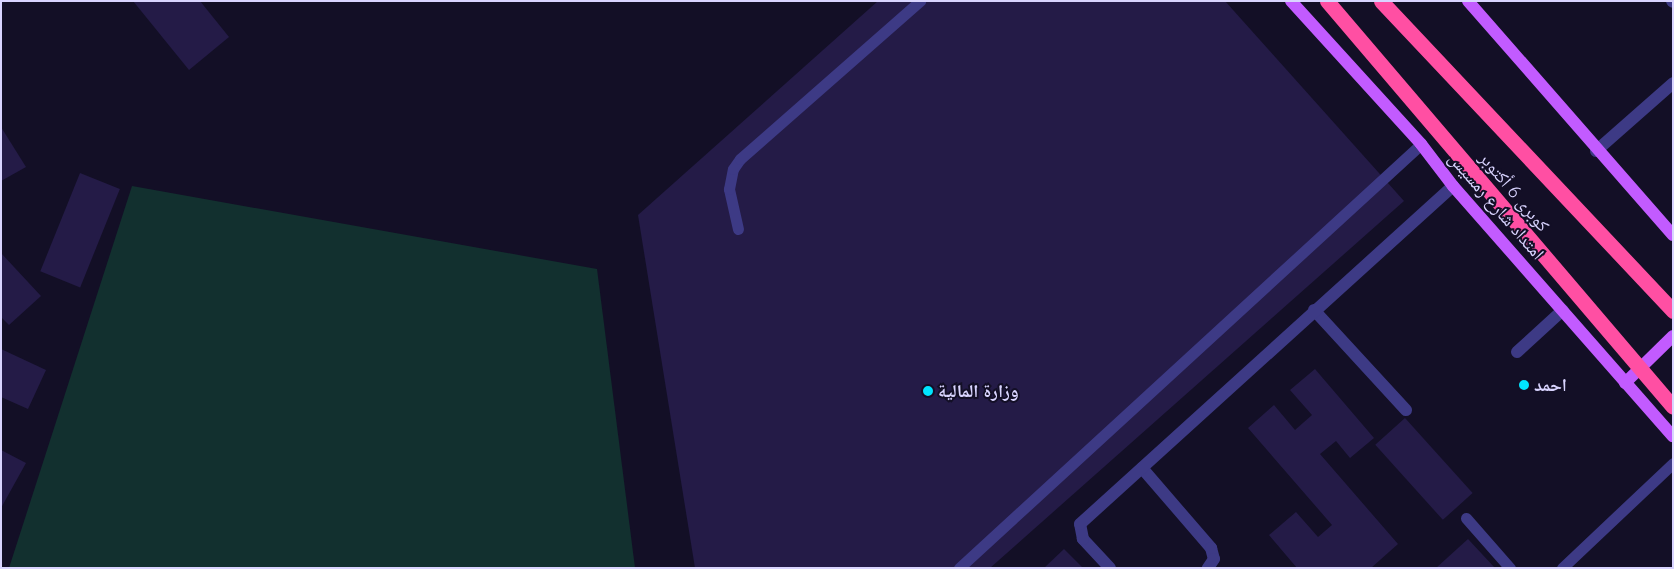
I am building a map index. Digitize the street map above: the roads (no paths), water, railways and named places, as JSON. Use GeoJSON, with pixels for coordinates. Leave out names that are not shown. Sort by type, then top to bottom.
{"type":"FeatureCollection","features":[{"type":"Feature","properties":{"kind":"highway","name":"كوبرى 6 أكتوبر"},"geometry":{"type":"LineString","coordinates":[[1327,1],[1673,407]]}},
{"type":"Feature","properties":{"kind":"highway","name":"كوبرى 6 أكتوبر"},"geometry":{"type":"LineString","coordinates":[[1381,1],[1673,310]]}},
{"type":"Feature","properties":{"kind":"main road","name":"امتداد شارع رمسيس"},"geometry":{"type":"LineString","coordinates":[[1291,1],[1421,144],[1453,186],[1673,436]]}},
{"type":"Feature","properties":{"kind":"main road"},"geometry":{"type":"LineString","coordinates":[[1468,1],[1596,151],[1673,235]]}},
{"type":"Feature","properties":{"kind":"main road"},"geometry":{"type":"LineString","coordinates":[[1625,383],[1673,336]]}},
{"type":"Feature","properties":{"kind":"street"},"geometry":{"type":"LineString","coordinates":[[1596,151],[1673,83]]}},
{"type":"Feature","properties":{"kind":"street"},"geometry":{"type":"LineString","coordinates":[[1110,568],[1080,534],[1080,524],[1453,186]]}},
{"type":"Feature","properties":{"kind":"street"},"geometry":{"type":"LineString","coordinates":[[1314,310],[1406,410]]}},
{"type":"Feature","properties":{"kind":"street"},"geometry":{"type":"LineString","coordinates":[[1517,352],[1563,310]]}},
{"type":"Feature","properties":{"kind":"street"},"geometry":{"type":"LineString","coordinates":[[1142,468],[1211,548],[1214,559],[1208,568]]}},
{"type":"Feature","properties":{"kind":"lane"},"geometry":{"type":"LineString","coordinates":[[738,229],[730,189],[733,169],[740,159],[920,1]]}},
{"type":"Feature","properties":{"kind":"lane"},"geometry":{"type":"LineString","coordinates":[[959,568],[1421,144]]}},
{"type":"Feature","properties":{"kind":"lane"},"geometry":{"type":"LineString","coordinates":[[1562,568],[1673,463]]}},
{"type":"Feature","properties":{"kind":"lane"},"geometry":{"type":"LineString","coordinates":[[1466,518],[1510,568]]}},
{"type":"Feature","properties":{"kind":"place","name":"احمد"},"geometry":{"type":"Point","coordinates":[1524,385]}},
{"type":"Feature","properties":{"kind":"place","name":"وزارة المالية"},"geometry":{"type":"Point","coordinates":[928,391]}}]}
